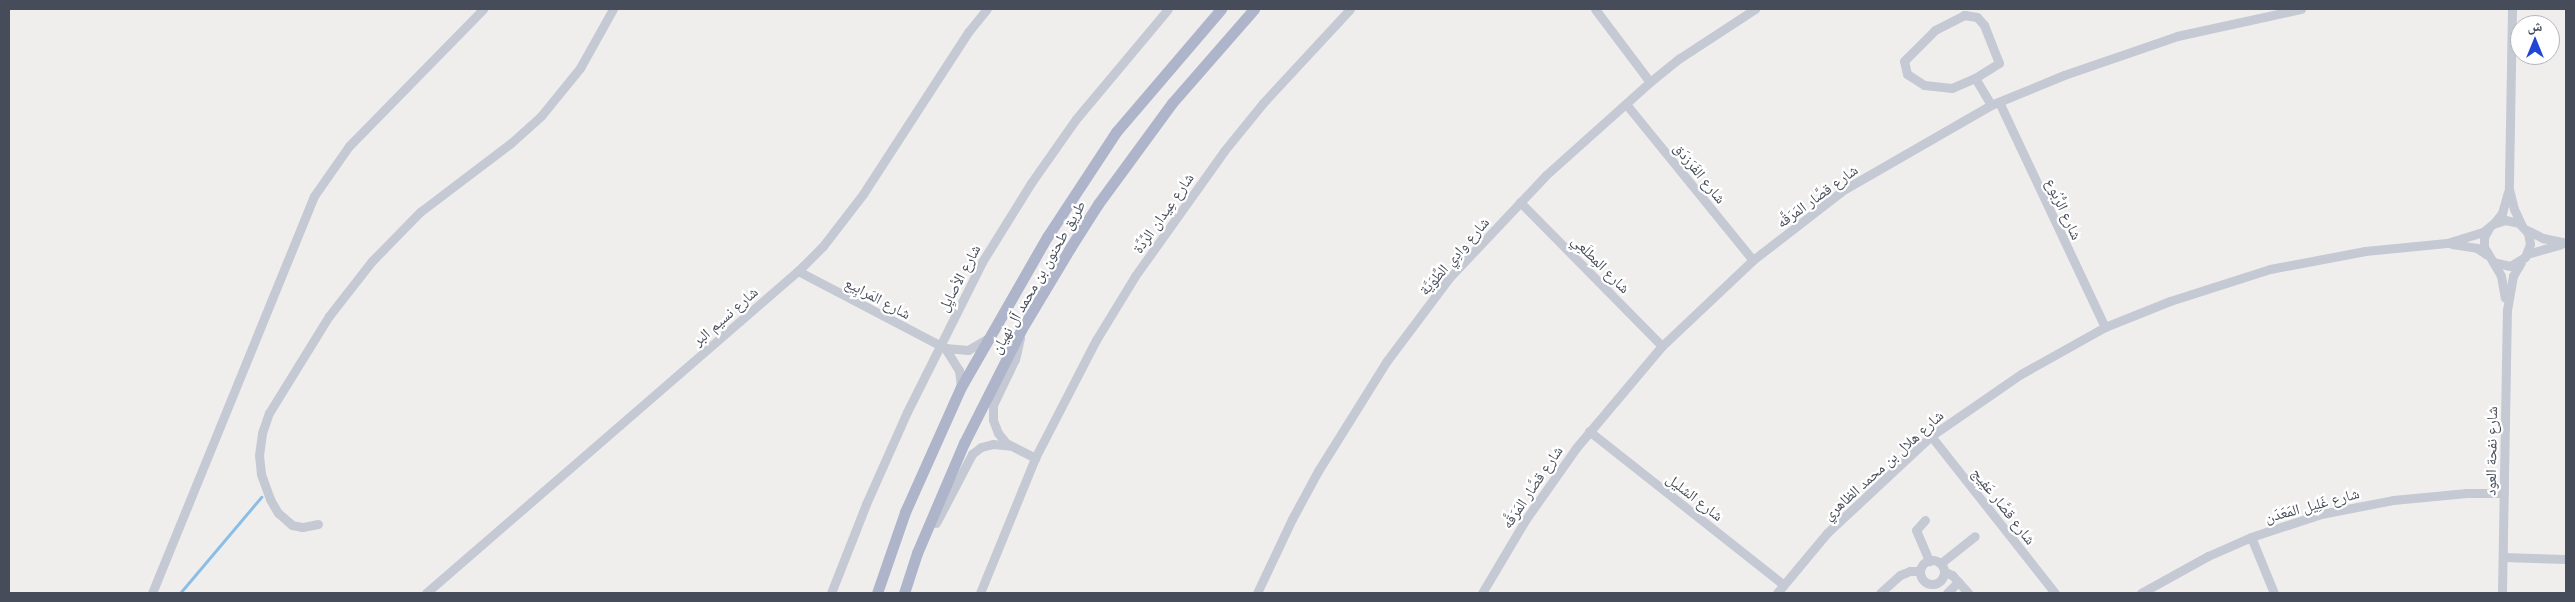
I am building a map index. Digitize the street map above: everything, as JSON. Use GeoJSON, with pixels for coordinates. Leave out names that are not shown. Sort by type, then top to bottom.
{"type":"FeatureCollection","features":[{"type":"Feature","properties":{"kind":"main road","name":"طريق طحنون بن محمد آل نهيان"},"geometry":{"type":"LineString","coordinates":[[877,593],[905,512],[961,387],[987,338],[1046,237],[1116,132],[1221,9]]}},
{"type":"Feature","properties":{"kind":"main road","name":"طريق طحنون بن محمد آل نهيان"},"geometry":{"type":"LineString","coordinates":[[904,593],[917,552],[964,443],[1021,330],[1098,204],[1134,153],[1172,103],[1254,9]]}},
{"type":"Feature","properties":{"kind":"street"},"geometry":{"type":"LineString","coordinates":[[152,593],[314,196],[349,146],[483,9]]}},
{"type":"Feature","properties":{"kind":"street"},"geometry":{"type":"LineString","coordinates":[[318,524],[302,527],[292,525],[278,512],[270,499],[261,474],[259,455],[262,433],[269,412],[329,316],[372,261],[420,212],[511,143],[541,116],[580,68],[613,9]]}},
{"type":"Feature","properties":{"kind":"street","name":"شارع نسيم البر"},"geometry":{"type":"LineString","coordinates":[[426,593],[798,271],[845,221],[969,31],[987,9]]}},
{"type":"Feature","properties":{"kind":"street","name":"شارع الأصايِل"},"geometry":{"type":"LineString","coordinates":[[831,593],[866,504],[907,412],[942,347],[982,262],[1031,183],[1076,119],[1168,9]]}},
{"type":"Feature","properties":{"kind":"street","name":"شارع عِيدان الرَّدَّة"},"geometry":{"type":"LineString","coordinates":[[980,593],[1035,458],[1096,340],[1135,276],[1192,194],[1262,103],[1350,9]]}},
{"type":"Feature","properties":{"kind":"street"},"geometry":{"type":"LineString","coordinates":[[1595,9],[1650,82]]}},
{"type":"Feature","properties":{"kind":"street","name":"شارع وادِي الطِّوَيَّة"},"geometry":{"type":"LineString","coordinates":[[1257,593],[1292,519],[1314,479],[1386,362],[1450,278],[1546,175],[1650,82],[1680,58],[1755,9]]}},
{"type":"Feature","properties":{"kind":"street","name":"شارع قصَّار المَرَقَّه"},"geometry":{"type":"LineString","coordinates":[[1482,593],[1526,519],[1589,431],[1662,346],[1752,260],[1845,189],[1995,104],[2098,62],[2177,36],[2231,22],[2301,9]]}},
{"type":"Feature","properties":{"kind":"street"},"geometry":{"type":"LineString","coordinates":[[2512,9],[2509,189],[2514,209],[2524,227],[2530,244],[2525,257]]}},
{"type":"Feature","properties":{"kind":"street"},"geometry":{"type":"LineString","coordinates":[[1964,15],[1977,16],[1984,25],[1999,62],[1975,78],[1952,88],[1924,85],[1907,74],[1904,61],[1934,30],[1964,15]]}},
{"type":"Feature","properties":{"kind":"street","name":"شارع الرُّبُوع"},"geometry":{"type":"LineString","coordinates":[[1975,78],[1995,104],[2105,327]]}},
{"type":"Feature","properties":{"kind":"street","name":"شارع الفَرَزدَق"},"geometry":{"type":"LineString","coordinates":[[1626,104],[1752,260]]}},
{"type":"Feature","properties":{"kind":"street"},"geometry":{"type":"LineString","coordinates":[[2509,189],[2502,213],[2491,226],[2484,242],[2490,259],[2510,266],[2525,257],[2565,243]]}},
{"type":"Feature","properties":{"kind":"street","name":"شارع المِطلَعِي"},"geometry":{"type":"LineString","coordinates":[[1520,202],[1662,346]]}},
{"type":"Feature","properties":{"kind":"street"},"geometry":{"type":"LineString","coordinates":[[2491,226],[2506,220],[2524,227],[2536,236],[2565,243]]}},
{"type":"Feature","properties":{"kind":"street","name":"شارع هلال بن محمد الظاهري"},"geometry":{"type":"LineString","coordinates":[[1777,593],[1827,534],[1931,436],[2022,374],[2105,327],[2170,301],[2270,269],[2366,251],[2447,243],[2474,235],[2491,226]]}},
{"type":"Feature","properties":{"kind":"street","name":"شارع هلال بن محمد الظاهري"},"geometry":{"type":"LineString","coordinates":[[2447,243],[2470,246],[2490,259]]}},
{"type":"Feature","properties":{"kind":"street","name":"شارع نفحة العود"},"geometry":{"type":"LineString","coordinates":[[2502,593],[2507,310],[2513,276],[2525,257]]}},
{"type":"Feature","properties":{"kind":"street","name":"شارع نفحة العود"},"geometry":{"type":"LineString","coordinates":[[2490,259],[2501,276],[2507,310]]}},
{"type":"Feature","properties":{"kind":"street","name":"شارع المَرابِيع"},"geometry":{"type":"LineString","coordinates":[[798,271],[942,347],[968,350],[987,338]]}},
{"type":"Feature","properties":{"kind":"street"},"geometry":{"type":"LineString","coordinates":[[1021,330],[1017,352],[992,413],[998,433],[1011,446],[1035,458]]}},
{"type":"Feature","properties":{"kind":"street","name":"شارع المَرابِيع"},"geometry":{"type":"LineString","coordinates":[[942,347],[959,370],[961,387]]}},
{"type":"Feature","properties":{"kind":"street","name":"شارع الشليل"},"geometry":{"type":"LineString","coordinates":[[1589,431],[1784,585]]}},
{"type":"Feature","properties":{"kind":"street","name":"شارع قصَّار عَفِيج"},"geometry":{"type":"LineString","coordinates":[[1931,436],[2055,593]]}},
{"type":"Feature","properties":{"kind":"street"},"geometry":{"type":"LineString","coordinates":[[917,552],[929,537],[972,454],[981,447],[993,444],[1011,446]]}},
{"type":"Feature","properties":{"kind":"street","name":"شارع غَلِيل المَعَدَن"},"geometry":{"type":"LineString","coordinates":[[2141,593],[2208,556],[2251,537],[2321,514],[2393,500],[2467,493],[2504,493]]}},
{"type":"Feature","properties":{"kind":"street"},"geometry":{"type":"LineString","coordinates":[[1925,520],[1916,530],[1929,561]]}},
{"type":"Feature","properties":{"kind":"street"},"geometry":{"type":"LineString","coordinates":[[1968,593],[1952,575],[1943,567],[1938,561],[1929,561],[1922,565],[1920,571],[1924,580],[1929,583],[1936,583],[1942,579],[1943,567],[1975,536]]}},
{"type":"Feature","properties":{"kind":"street"},"geometry":{"type":"LineString","coordinates":[[2251,537],[2274,593]]}},
{"type":"Feature","properties":{"kind":"street"},"geometry":{"type":"LineString","coordinates":[[2503,557],[2566,559]]}},
{"type":"Feature","properties":{"kind":"street"},"geometry":{"type":"LineString","coordinates":[[1880,593],[1900,575],[1910,571],[1920,571]]}},
{"type":"Feature","properties":{"kind":"street"},"geometry":{"type":"LineString","coordinates":[[1948,593],[1958,582]]}},
{"type":"Feature","properties":{"kind":"waterway"},"geometry":{"type":"LineString","coordinates":[[180,593],[261,497]]}}]}
